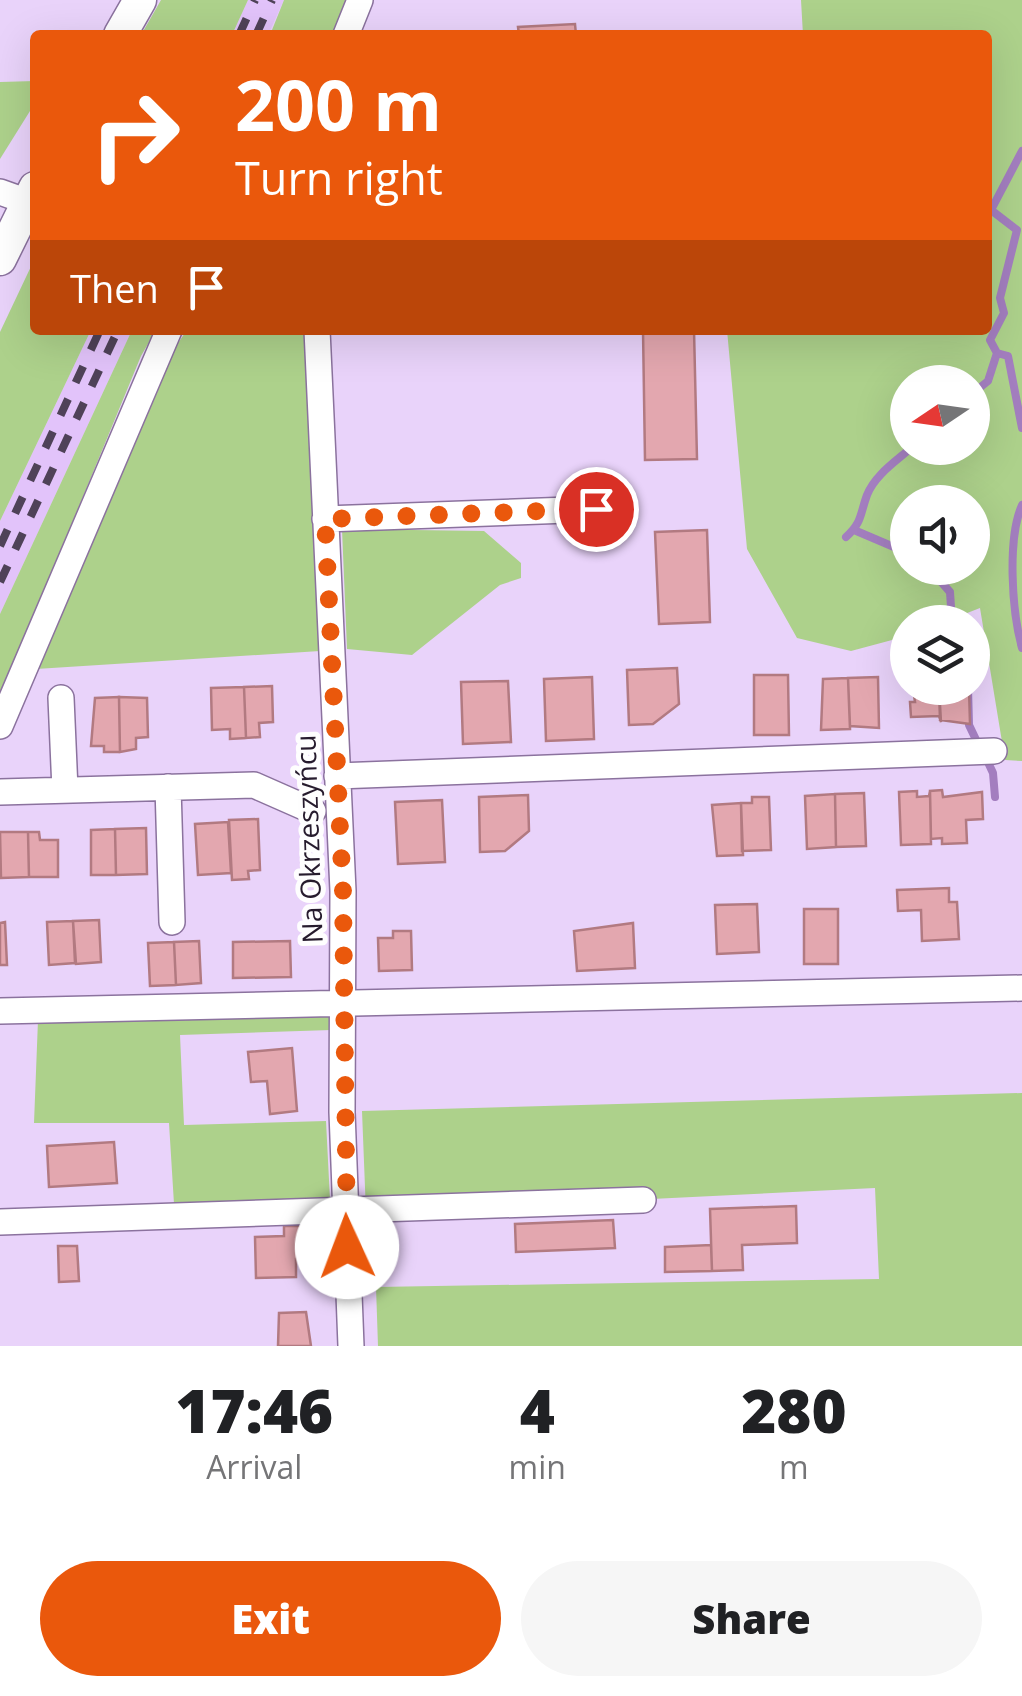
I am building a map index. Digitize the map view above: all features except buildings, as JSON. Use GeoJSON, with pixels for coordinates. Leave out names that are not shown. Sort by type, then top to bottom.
{"type":"FeatureCollection","features":[{"type":"Feature","properties":{"kind":"main road"},"geometry":{"type":"LineString","coordinates":[[123,30],[140,0]]}},
{"type":"Feature","properties":{"kind":"main road"},"geometry":{"type":"LineString","coordinates":[[0,259],[21,194]]}},
{"type":"Feature","properties":{"kind":"street"},"geometry":{"type":"LineString","coordinates":[[348,30],[360,0]]}},
{"type":"Feature","properties":{"kind":"street"},"geometry":{"type":"LineString","coordinates":[[0,726],[167,335]]}},
{"type":"Feature","properties":{"kind":"street","name":"Na Okrzeszyńcu"},"geometry":{"type":"LineString","coordinates":[[316,335],[337,776],[351,1346]]}},
{"type":"Feature","properties":{"kind":"street"},"geometry":{"type":"LineString","coordinates":[[325,519],[596,509]]}},
{"type":"Feature","properties":{"kind":"street"},"geometry":{"type":"LineString","coordinates":[[61,698],[64,790]]}},
{"type":"Feature","properties":{"kind":"street"},"geometry":{"type":"LineString","coordinates":[[337,776],[994,751]]}},
{"type":"Feature","properties":{"kind":"street"},"geometry":{"type":"LineString","coordinates":[[0,792],[254,784],[313,811]]}},
{"type":"Feature","properties":{"kind":"street"},"geometry":{"type":"LineString","coordinates":[[168,787],[172,922]]}},
{"type":"Feature","properties":{"kind":"street"},"geometry":{"type":"LineString","coordinates":[[0,1011],[1022,988]]}},
{"type":"Feature","properties":{"kind":"street"},"geometry":{"type":"LineString","coordinates":[[0,1222],[346,1214],[643,1200]]}},
{"type":"Feature","properties":{"kind":"shaded area"},"geometry":{"type":"Polygon","coordinates":[[[248,0],[284,0],[270,30],[234,30],[248,0]]]}},
{"type":"Feature","properties":{"kind":"shaded area"},"geometry":{"type":"Polygon","coordinates":[[[89,335],[130,335],[0,614],[0,521],[89,335]]]}},
{"type":"Feature","properties":{"kind":"green space"},"geometry":{"type":"Polygon","coordinates":[[[161,0],[248,0],[234,30],[144,30],[161,0]]]}},
{"type":"Feature","properties":{"kind":"green space"},"geometry":{"type":"Polygon","coordinates":[[[284,0],[351,0],[338,30],[272,30],[284,0]]]}},
{"type":"Feature","properties":{"kind":"green space"},"geometry":{"type":"Polygon","coordinates":[[[801,0],[1022,0],[1022,761],[1005,760],[990,669],[990,605],[890,605],[890,641],[851,651],[797,638],[747,549],[727,335],[992,335],[992,30],[803,30],[801,0]]]}},
{"type":"Feature","properties":{"kind":"green space"},"geometry":{"type":"Polygon","coordinates":[[[30,81],[30,111],[0,159],[0,82],[30,81]]]}},
{"type":"Feature","properties":{"kind":"green space"},"geometry":{"type":"Polygon","coordinates":[[[30,269],[30,335],[89,335],[0,521],[0,332],[30,269]]]}},
{"type":"Feature","properties":{"kind":"green space"},"geometry":{"type":"Polygon","coordinates":[[[130,335],[153,335],[141,356],[0,698],[0,614],[130,335]]]}},
{"type":"Feature","properties":{"kind":"green space"},"geometry":{"type":"Polygon","coordinates":[[[184,335],[304,335],[320,651],[36,669],[174,349],[184,335]]]}},
{"type":"Feature","properties":{"kind":"green space"},"geometry":{"type":"Polygon","coordinates":[[[342,529],[484,531],[521,563],[521,578],[500,585],[412,655],[347,649],[342,529]]]}},
{"type":"Feature","properties":{"kind":"green space"},"geometry":{"type":"Polygon","coordinates":[[[331,1013],[331,1030],[180,1035],[184,1125],[326,1121],[330,1200],[174,1204],[169,1123],[34,1123],[38,1020],[331,1013]]]}},
{"type":"Feature","properties":{"kind":"green space"},"geometry":{"type":"Polygon","coordinates":[[[1022,1093],[1022,1346],[378,1346],[376,1287],[879,1279],[875,1188],[366,1213],[362,1111],[1022,1093]]]}},
{"type":"Feature","properties":{"kind":"waterway"},"geometry":{"type":"LineString","coordinates":[[992,208],[1022,151]]}},
{"type":"Feature","properties":{"kind":"waterway"},"geometry":{"type":"LineString","coordinates":[[992,211],[1017,230],[1000,298],[1004,313],[990,340],[997,353],[1008,356],[1022,428]]}},
{"type":"Feature","properties":{"kind":"waterway"},"geometry":{"type":"LineString","coordinates":[[990,375],[997,353]]}},
{"type":"Feature","properties":{"kind":"waterway"},"geometry":{"type":"LineString","coordinates":[[846,537],[858,523],[875,481],[891,465]]}},
{"type":"Feature","properties":{"kind":"waterway"},"geometry":{"type":"LineString","coordinates":[[1022,505],[1014,537],[1013,576],[1022,648]]}},
{"type":"Feature","properties":{"kind":"waterway"},"geometry":{"type":"LineString","coordinates":[[854,530],[890,545]]}},
{"type":"Feature","properties":{"kind":"waterway"},"geometry":{"type":"LineString","coordinates":[[944,585],[950,592],[951,605]]}},
{"type":"Feature","properties":{"kind":"waterway"},"geometry":{"type":"LineString","coordinates":[[968,705],[969,725],[979,746]]}},
{"type":"Feature","properties":{"kind":"waterway"},"geometry":{"type":"LineString","coordinates":[[986,758],[993,773],[995,797]]}},
{"type":"Feature","properties":{"kind":"railway"},"geometry":{"type":"LineString","coordinates":[[241,30],[255,0]]}},
{"type":"Feature","properties":{"kind":"railway"},"geometry":{"type":"LineString","coordinates":[[258,30],[272,0]]}},
{"type":"Feature","properties":{"kind":"railway"},"geometry":{"type":"LineString","coordinates":[[0,546],[98,335]]}},
{"type":"Feature","properties":{"kind":"railway"},"geometry":{"type":"LineString","coordinates":[[0,582],[116,335]]}},
{"type":"Feature","properties":{"kind":"route"},"geometry":{"type":"LineString","coordinates":[[347,1247],[342,1112],[343,891],[325,519],[596,509]]}}]}
